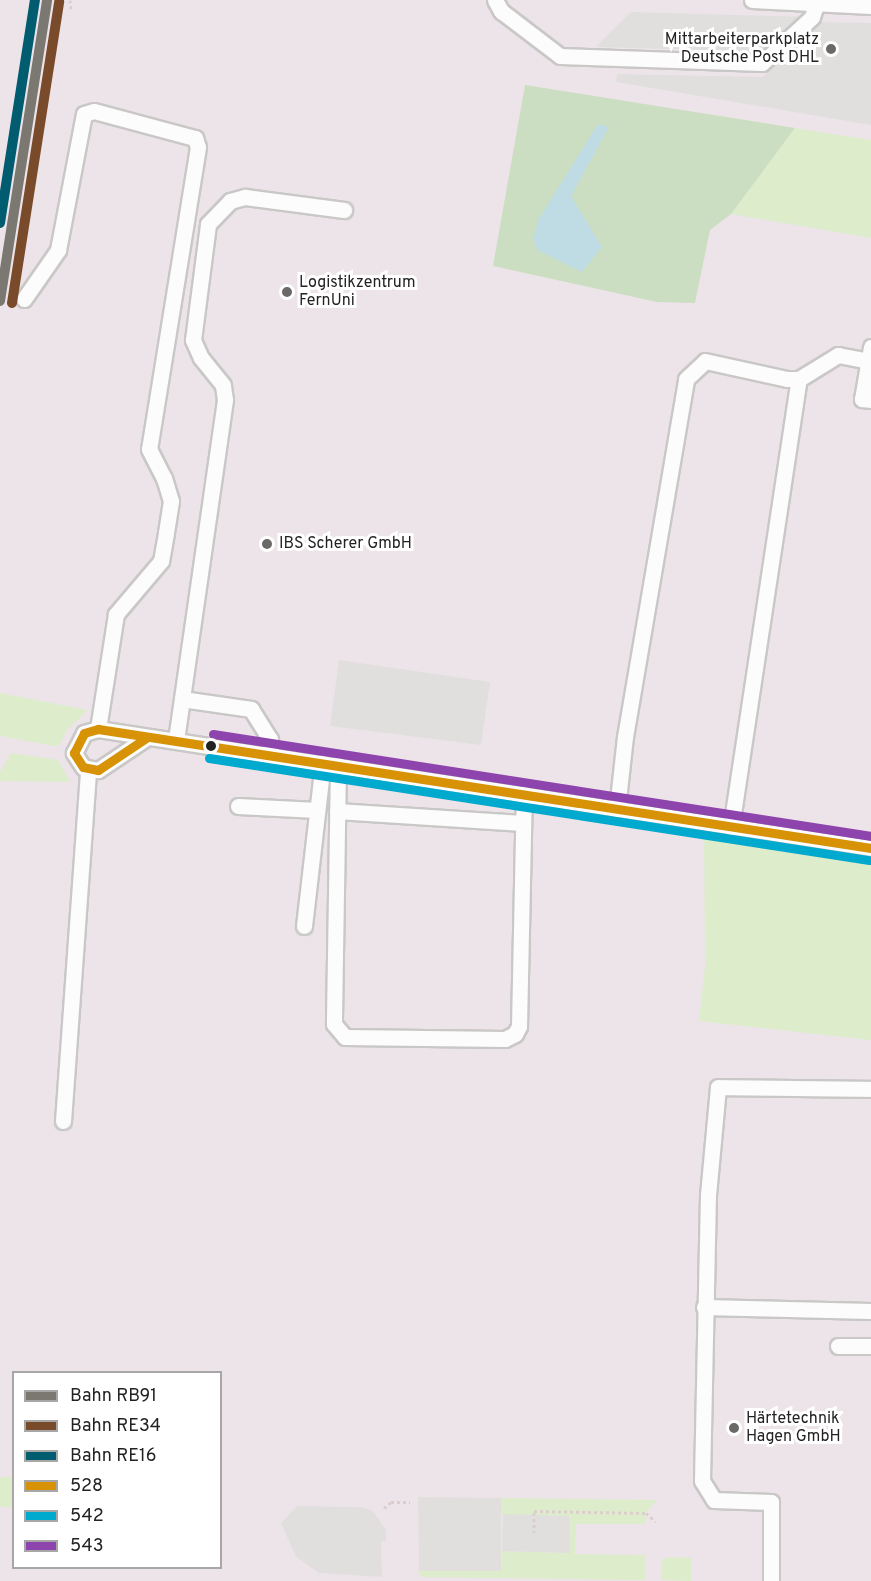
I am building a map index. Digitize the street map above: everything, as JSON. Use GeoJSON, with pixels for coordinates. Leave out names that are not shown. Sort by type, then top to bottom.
{"type":"FeatureCollection","features":[{"type":"Feature","properties":{"kind":"street"},"geometry":{"type":"LineString","coordinates":[[495,0],[501,11],[560,56],[762,63],[812,17],[816,6]]}},
{"type":"Feature","properties":{"kind":"street"},"geometry":{"type":"LineString","coordinates":[[752,0],[816,6],[871,6]]}},
{"type":"Feature","properties":{"kind":"street"},"geometry":{"type":"LineString","coordinates":[[24,299],[58,250],[84,114],[94,111],[195,138],[198,147],[149,448],[165,478],[171,501],[166,533],[161,561],[116,614],[98,729]]}},
{"type":"Feature","properties":{"kind":"street"},"geometry":{"type":"LineString","coordinates":[[176,741],[225,400],[223,385],[201,358],[193,340],[208,224],[230,201],[245,197],[344,210]]}},
{"type":"Feature","properties":{"kind":"street"},"geometry":{"type":"LineString","coordinates":[[617,809],[625,737],[686,379],[705,361],[799,379],[838,355],[870,354],[862,399],[871,400]]}},
{"type":"Feature","properties":{"kind":"street"},"geometry":{"type":"LineString","coordinates":[[731,827],[799,379]]}},
{"type":"Feature","properties":{"kind":"street"},"geometry":{"type":"LineString","coordinates":[[182,699],[251,709],[270,739],[271,755]]}},
{"type":"Feature","properties":{"kind":"street"},"geometry":{"type":"LineString","coordinates":[[146,738],[105,768],[88,769],[78,761],[75,746],[84,733],[98,729],[871,849]]}},
{"type":"Feature","properties":{"kind":"street"},"geometry":{"type":"LineString","coordinates":[[330,764],[337,811],[334,1024],[345,1037],[505,1039],[515,1034],[519,1026],[524,794]]}},
{"type":"Feature","properties":{"kind":"street"},"geometry":{"type":"LineString","coordinates":[[304,926],[317,810],[330,764]]}},
{"type":"Feature","properties":{"kind":"street"},"geometry":{"type":"LineString","coordinates":[[63,1121],[88,769]]}},
{"type":"Feature","properties":{"kind":"street"},"geometry":{"type":"LineString","coordinates":[[238,806],[317,810]]}},
{"type":"Feature","properties":{"kind":"street"},"geometry":{"type":"LineString","coordinates":[[337,811],[523,823]]}},
{"type":"Feature","properties":{"kind":"street"},"geometry":{"type":"LineString","coordinates":[[771,1581],[771,1502],[714,1500],[702,1481],[708,1195],[718,1087],[871,1089]]}},
{"type":"Feature","properties":{"kind":"street"},"geometry":{"type":"LineString","coordinates":[[704,1307],[871,1311]]}},
{"type":"Feature","properties":{"kind":"street"},"geometry":{"type":"LineString","coordinates":[[838,1346],[871,1346]]}},
{"type":"Feature","properties":{"kind":"path"},"geometry":{"type":"LineString","coordinates":[[70,0],[71,10]]}},
{"type":"Feature","properties":{"kind":"path"},"geometry":{"type":"LineString","coordinates":[[384,1508],[391,1502],[410,1502]]}},
{"type":"Feature","properties":{"kind":"path"},"geometry":{"type":"LineString","coordinates":[[534,1533],[534,1511],[646,1513],[656,1522]]}},
{"type":"Feature","properties":{"kind":"shaded area"},"geometry":{"type":"Polygon","coordinates":[[[0,0],[871,0],[871,1581],[0,1581],[0,0]]]}},
{"type":"Feature","properties":{"kind":"shaded area"},"geometry":{"type":"Polygon","coordinates":[[[631,12],[808,17],[773,52],[596,47],[631,12]]]}},
{"type":"Feature","properties":{"kind":"shaded area","name":"Mittarbeiterparkplatz Deutsche Post DHL"},"geometry":{"type":"Polygon","coordinates":[[[819,22],[871,23],[871,125],[616,82],[617,74],[763,77],[819,22]]]}},
{"type":"Feature","properties":{"kind":"shaded area"},"geometry":{"type":"Polygon","coordinates":[[[339,660],[490,682],[481,745],[330,726],[339,660]]]}},
{"type":"Feature","properties":{"kind":"shaded area"},"geometry":{"type":"Polygon","coordinates":[[[418,1497],[501,1498],[501,1571],[419,1571],[418,1497]]]}},
{"type":"Feature","properties":{"kind":"shaded area"},"geometry":{"type":"Polygon","coordinates":[[[297,1506],[362,1507],[373,1511],[386,1530],[386,1541],[381,1542],[382,1577],[319,1573],[296,1557],[281,1523],[297,1506]]]}},
{"type":"Feature","properties":{"kind":"shaded area"},"geometry":{"type":"Polygon","coordinates":[[[503,1514],[569,1516],[570,1553],[502,1551],[503,1514]]]}},
{"type":"Feature","properties":{"kind":"green space"},"geometry":{"type":"Polygon","coordinates":[[[525,85],[795,128],[731,214],[710,230],[695,303],[657,302],[493,266],[525,85]]]}},
{"type":"Feature","properties":{"kind":"green space"},"geometry":{"type":"Polygon","coordinates":[[[795,128],[871,140],[871,238],[731,214],[795,128]]]}},
{"type":"Feature","properties":{"kind":"green space"},"geometry":{"type":"Polygon","coordinates":[[[0,693],[88,710],[68,729],[59,745],[0,736],[0,693]]]}},
{"type":"Feature","properties":{"kind":"green space"},"geometry":{"type":"Polygon","coordinates":[[[11,753],[58,760],[70,782],[0,781],[0,772],[11,753]]]}},
{"type":"Feature","properties":{"kind":"green space"},"geometry":{"type":"Polygon","coordinates":[[[704,836],[871,864],[871,1040],[699,1021],[705,966],[704,836]]]}},
{"type":"Feature","properties":{"kind":"green space"},"geometry":{"type":"Polygon","coordinates":[[[0,1477],[12,1477],[12,1507],[0,1507],[0,1477]]]}},
{"type":"Feature","properties":{"kind":"green space"},"geometry":{"type":"Polygon","coordinates":[[[501,1498],[657,1500],[647,1511],[645,1524],[576,1524],[575,1554],[645,1555],[645,1580],[421,1577],[418,1571],[501,1571],[502,1551],[569,1553],[569,1516],[501,1515],[501,1498]]]}},
{"type":"Feature","properties":{"kind":"green space"},"geometry":{"type":"Polygon","coordinates":[[[667,1557],[691,1558],[691,1581],[661,1580],[662,1561],[667,1557]]]}},
{"type":"Feature","properties":{"kind":"water"},"geometry":{"type":"Polygon","coordinates":[[[598,124],[609,127],[571,196],[602,247],[582,272],[537,250],[533,239],[538,220],[598,124]]]}},
{"type":"Feature","properties":{"kind":"rail line","name":"RE16"},"geometry":{"type":"LineString","coordinates":[[0,223],[35,0]]}},
{"type":"Feature","properties":{"kind":"rail line","name":"RB91"},"geometry":{"type":"LineString","coordinates":[[0,301],[47,0]]}},
{"type":"Feature","properties":{"kind":"rail line","name":"RE34"},"geometry":{"type":"LineString","coordinates":[[12,303],[59,2]]}},
{"type":"Feature","properties":{"kind":"transit line","name":"528"},"geometry":{"type":"LineString","coordinates":[[146,738],[98,770],[83,767],[74,753],[84,733],[98,729],[871,848]]}},
{"type":"Feature","properties":{"kind":"transit line","name":"543"},"geometry":{"type":"LineString","coordinates":[[213,734],[871,836]]}},
{"type":"Feature","properties":{"kind":"transit line","name":"542"},"geometry":{"type":"LineString","coordinates":[[209,758],[869,860]]}},
{"type":"Feature","properties":{"kind":"place","name":"Mittarbeiterparkplatz Deutsche Post DHL"},"geometry":{"type":"Point","coordinates":[831,49]}},
{"type":"Feature","properties":{"kind":"place","name":"Logistikzentrum FernUni"},"geometry":{"type":"Point","coordinates":[287,292]}},
{"type":"Feature","properties":{"kind":"place","name":"IBS Scherer GmbH"},"geometry":{"type":"Point","coordinates":[267,544]}},
{"type":"Feature","properties":{"kind":"place","name":"Härtetechnik Hagen GmbH"},"geometry":{"type":"Point","coordinates":[734,1428]}}]}
